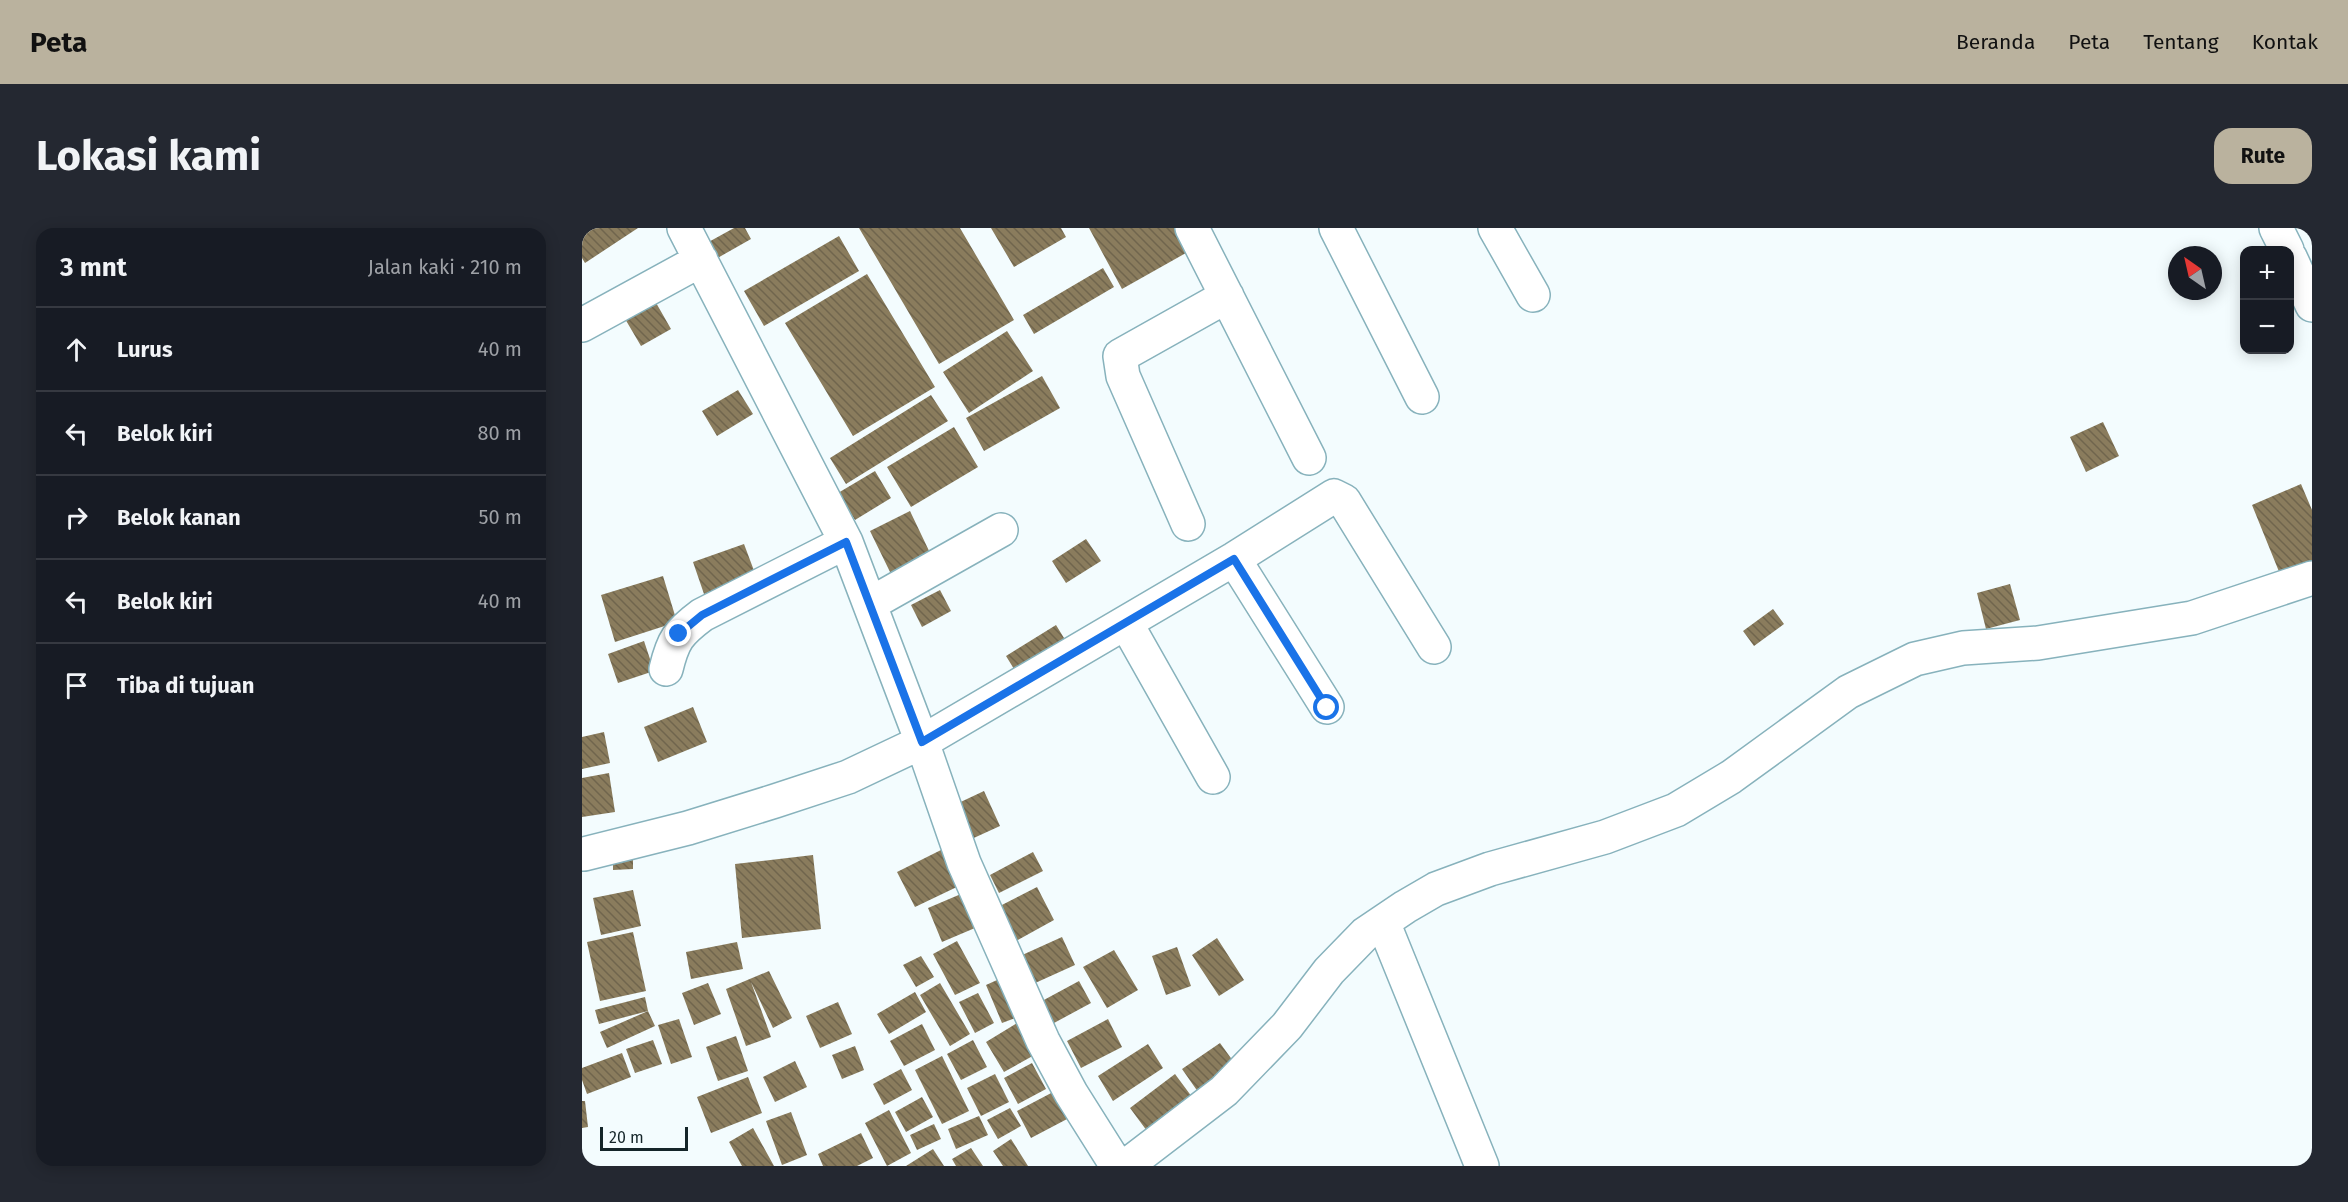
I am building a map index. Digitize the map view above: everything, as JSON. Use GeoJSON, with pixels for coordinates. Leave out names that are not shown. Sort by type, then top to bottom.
{"type":"FeatureCollection","features":[{"type":"Feature","properties":{"kind":"street"},"geometry":{"type":"LineString","coordinates":[[684,228],[846,542],[922,742],[964,863],[1043,1041],[1071,1093],[1117,1166]]}},
{"type":"Feature","properties":{"kind":"street"},"geometry":{"type":"LineString","coordinates":[[1192,228],[1309,458]]}},
{"type":"Feature","properties":{"kind":"street"},"geometry":{"type":"LineString","coordinates":[[1336,228],[1422,397]]}},
{"type":"Feature","properties":{"kind":"street"},"geometry":{"type":"LineString","coordinates":[[1495,228],[1533,296]]}},
{"type":"Feature","properties":{"kind":"street"},"geometry":{"type":"LineString","coordinates":[[2276,228],[2285,246]]}},
{"type":"Feature","properties":{"kind":"street"},"geometry":{"type":"LineString","coordinates":[[582,325],[700,260]]}},
{"type":"Feature","properties":{"kind":"street"},"geometry":{"type":"LineString","coordinates":[[2294,267],[2312,305]]}},
{"type":"Feature","properties":{"kind":"street"},"geometry":{"type":"LineString","coordinates":[[1188,524],[1123,376],[1120,356],[1227,296]]}},
{"type":"Feature","properties":{"kind":"street"},"geometry":{"type":"LineString","coordinates":[[583,853],[688,828],[775,801],[848,777],[922,742],[1234,559],[1334,496],[1342,498],[1434,647]]}},
{"type":"Feature","properties":{"kind":"street"},"geometry":{"type":"LineString","coordinates":[[870,604],[1001,530]]}},
{"type":"Feature","properties":{"kind":"street"},"geometry":{"type":"LineString","coordinates":[[666,669],[671,646],[688,625],[702,615],[846,542]]}},
{"type":"Feature","properties":{"kind":"street"},"geometry":{"type":"LineString","coordinates":[[1234,559],[1327,708]]}},
{"type":"Feature","properties":{"kind":"street"},"geometry":{"type":"LineString","coordinates":[[1126,1166],[1224,1091],[1287,1026],[1329,971],[1365,934],[1436,890],[1490,869],[1605,837],[1676,810],[1731,777],[1848,692],[1915,659],[1963,648],[2038,643],[2192,618],[2312,578]]}},
{"type":"Feature","properties":{"kind":"street"},"geometry":{"type":"LineString","coordinates":[[1126,623],[1213,777]]}},
{"type":"Feature","properties":{"kind":"street"},"geometry":{"type":"LineString","coordinates":[[1383,922],[1482,1166]]}},
{"type":"Feature","properties":{"kind":"building"},"geometry":{"type":"Polygon","coordinates":[[[582,228],[638,228],[585,263],[582,258],[582,228]]]}},
{"type":"Feature","properties":{"kind":"building"},"geometry":{"type":"Polygon","coordinates":[[[734,228],[745,228],[751,239],[714,260],[705,244],[734,228]]]}},
{"type":"Feature","properties":{"kind":"building"},"geometry":{"type":"Polygon","coordinates":[[[859,228],[960,228],[1014,320],[939,364],[859,228]]]}},
{"type":"Feature","properties":{"kind":"building"},"geometry":{"type":"Polygon","coordinates":[[[991,228],[1061,228],[1066,237],[1014,267],[991,228]]]}},
{"type":"Feature","properties":{"kind":"building"},"geometry":{"type":"Polygon","coordinates":[[[1089,228],[1182,228],[1193,249],[1122,289],[1089,228]]]}},
{"type":"Feature","properties":{"kind":"building"},"geometry":{"type":"Polygon","coordinates":[[[839,236],[859,271],[764,326],[744,291],[839,236]]]}},
{"type":"Feature","properties":{"kind":"building"},"geometry":{"type":"Polygon","coordinates":[[[1103,268],[1114,287],[1034,334],[1023,315],[1103,268]]]}},
{"type":"Feature","properties":{"kind":"building"},"geometry":{"type":"Polygon","coordinates":[[[867,274],[935,387],[853,436],[785,323],[867,274]]]}},
{"type":"Feature","properties":{"kind":"building"},"geometry":{"type":"Polygon","coordinates":[[[651,294],[671,329],[641,346],[621,312],[651,294]]]}},
{"type":"Feature","properties":{"kind":"building"},"geometry":{"type":"Polygon","coordinates":[[[1007,331],[1033,371],[969,413],[943,372],[1007,331]]]}},
{"type":"Feature","properties":{"kind":"building"},"geometry":{"type":"Polygon","coordinates":[[[1042,376],[1060,408],[984,451],[966,418],[1042,376]]]}},
{"type":"Feature","properties":{"kind":"building"},"geometry":{"type":"Polygon","coordinates":[[[738,390],[753,414],[717,436],[702,411],[738,390]]]}},
{"type":"Feature","properties":{"kind":"building"},"geometry":{"type":"Polygon","coordinates":[[[931,395],[948,421],[846,484],[830,458],[931,395]]]}},
{"type":"Feature","properties":{"kind":"building"},"geometry":{"type":"Polygon","coordinates":[[[2103,422],[2119,456],[2086,472],[2070,437],[2103,422]]]}},
{"type":"Feature","properties":{"kind":"building"},"geometry":{"type":"Polygon","coordinates":[[[954,427],[978,467],[911,507],[887,467],[954,427]]]}},
{"type":"Feature","properties":{"kind":"building"},"geometry":{"type":"Polygon","coordinates":[[[875,471],[891,498],[855,520],[838,493],[875,471]]]}},
{"type":"Feature","properties":{"kind":"building"},"geometry":{"type":"Polygon","coordinates":[[[2301,484],[2312,510],[2312,566],[2282,579],[2252,505],[2301,484]]]}},
{"type":"Feature","properties":{"kind":"building"},"geometry":{"type":"Polygon","coordinates":[[[910,511],[931,555],[891,574],[870,531],[910,511]]]}},
{"type":"Feature","properties":{"kind":"building"},"geometry":{"type":"Polygon","coordinates":[[[1086,539],[1101,561],[1066,583],[1052,561],[1086,539]]]}},
{"type":"Feature","properties":{"kind":"building"},"geometry":{"type":"Polygon","coordinates":[[[744,544],[756,576],[704,594],[693,562],[744,544]]]}},
{"type":"Feature","properties":{"kind":"building"},"geometry":{"type":"Polygon","coordinates":[[[663,576],[677,622],[615,642],[601,595],[663,576]]]}},
{"type":"Feature","properties":{"kind":"building"},"geometry":{"type":"Polygon","coordinates":[[[2010,584],[2020,620],[1986,629],[1977,593],[2010,584]]]}},
{"type":"Feature","properties":{"kind":"building"},"geometry":{"type":"Polygon","coordinates":[[[940,590],[951,611],[922,627],[911,605],[940,590]]]}},
{"type":"Feature","properties":{"kind":"building"},"geometry":{"type":"Polygon","coordinates":[[[1773,609],[1784,624],[1754,646],[1743,631],[1773,609]]]}},
{"type":"Feature","properties":{"kind":"building"},"geometry":{"type":"Polygon","coordinates":[[[1056,625],[1072,651],[1022,682],[1006,656],[1056,625]]]}},
{"type":"Feature","properties":{"kind":"building"},"geometry":{"type":"Polygon","coordinates":[[[644,641],[654,671],[618,683],[608,654],[644,641]]]}},
{"type":"Feature","properties":{"kind":"building"},"geometry":{"type":"Polygon","coordinates":[[[693,707],[707,742],[658,762],[644,727],[693,707]]]}},
{"type":"Feature","properties":{"kind":"building"},"geometry":{"type":"Polygon","coordinates":[[[604,732],[610,763],[582,769],[582,737],[604,732]]]}},
{"type":"Feature","properties":{"kind":"building"},"geometry":{"type":"Polygon","coordinates":[[[609,773],[615,812],[582,817],[582,778],[609,773]]]}},
{"type":"Feature","properties":{"kind":"building"},"geometry":{"type":"Polygon","coordinates":[[[984,791],[1000,826],[965,842],[950,807],[984,791]]]}},
{"type":"Feature","properties":{"kind":"building"},"geometry":{"type":"Polygon","coordinates":[[[943,849],[961,885],[915,907],[897,872],[943,849]]]}},
{"type":"Feature","properties":{"kind":"building"},"geometry":{"type":"Polygon","coordinates":[[[1033,852],[1043,871],[999,893],[990,875],[1033,852]]]}},
{"type":"Feature","properties":{"kind":"building"},"geometry":{"type":"Polygon","coordinates":[[[633,853],[633,869],[613,870],[613,854],[633,853]]]}},
{"type":"Feature","properties":{"kind":"building"},"geometry":{"type":"Polygon","coordinates":[[[813,855],[821,929],[742,938],[735,864],[813,855]]]}},
{"type":"Feature","properties":{"kind":"building"},"geometry":{"type":"Polygon","coordinates":[[[1037,887],[1054,920],[1016,941],[998,907],[1037,887]]]}},
{"type":"Feature","properties":{"kind":"building"},"geometry":{"type":"Polygon","coordinates":[[[633,890],[641,926],[601,935],[593,898],[633,890]]]}},
{"type":"Feature","properties":{"kind":"building"},"geometry":{"type":"Polygon","coordinates":[[[968,891],[982,925],[942,942],[928,908],[968,891]]]}},
{"type":"Feature","properties":{"kind":"building"},"geometry":{"type":"Polygon","coordinates":[[[633,932],[646,991],[600,1001],[587,942],[633,932]]]}},
{"type":"Feature","properties":{"kind":"building"},"geometry":{"type":"Polygon","coordinates":[[[1062,937],[1075,965],[1033,984],[1020,956],[1062,937]]]}},
{"type":"Feature","properties":{"kind":"building"},"geometry":{"type":"Polygon","coordinates":[[[1217,938],[1244,980],[1219,996],[1192,955],[1217,938]]]}},
{"type":"Feature","properties":{"kind":"building"},"geometry":{"type":"Polygon","coordinates":[[[957,941],[980,983],[955,995],[933,954],[957,941]]]}},
{"type":"Feature","properties":{"kind":"building"},"geometry":{"type":"Polygon","coordinates":[[[737,942],[743,969],[691,979],[686,952],[737,942]]]}},
{"type":"Feature","properties":{"kind":"building"},"geometry":{"type":"Polygon","coordinates":[[[1177,947],[1191,986],[1166,995],[1152,956],[1177,947]]]}},
{"type":"Feature","properties":{"kind":"building"},"geometry":{"type":"Polygon","coordinates":[[[1114,950],[1138,990],[1107,1008],[1083,967],[1114,950]]]}},
{"type":"Feature","properties":{"kind":"building"},"geometry":{"type":"Polygon","coordinates":[[[921,956],[934,977],[916,987],[903,965],[921,956]]]}},
{"type":"Feature","properties":{"kind":"building"},"geometry":{"type":"Polygon","coordinates":[[[769,971],[792,1018],[773,1028],[751,982],[771,1037],[746,1046],[726,989],[769,971]]]}},
{"type":"Feature","properties":{"kind":"building"},"geometry":{"type":"Polygon","coordinates":[[[1006,976],[1023,1015],[1002,1023],[986,985],[1006,976]]]}},
{"type":"Feature","properties":{"kind":"building"},"geometry":{"type":"Polygon","coordinates":[[[1079,981],[1091,1003],[1054,1023],[1042,1001],[1079,981]]]}},
{"type":"Feature","properties":{"kind":"building"},"geometry":{"type":"Polygon","coordinates":[[[708,983],[721,1014],[694,1025],[682,993],[708,983]]]}},
{"type":"Feature","properties":{"kind":"building"},"geometry":{"type":"Polygon","coordinates":[[[940,983],[970,1034],[950,1046],[920,995],[940,983]]]}},
{"type":"Feature","properties":{"kind":"building"},"geometry":{"type":"Polygon","coordinates":[[[915,992],[926,1012],[889,1034],[877,1014],[915,992]]]}},
{"type":"Feature","properties":{"kind":"building"},"geometry":{"type":"Polygon","coordinates":[[[978,993],[994,1023],[975,1033],[959,1002],[978,993]]]}},
{"type":"Feature","properties":{"kind":"building"},"geometry":{"type":"Polygon","coordinates":[[[645,997],[648,1011],[599,1024],[595,1010],[645,997]]]}},
{"type":"Feature","properties":{"kind":"building"},"geometry":{"type":"Polygon","coordinates":[[[838,1002],[852,1034],[820,1048],[806,1016],[838,1002]]]}},
{"type":"Feature","properties":{"kind":"building"},"geometry":{"type":"Polygon","coordinates":[[[648,1011],[655,1026],[607,1048],[600,1032],[648,1011]]]}},
{"type":"Feature","properties":{"kind":"building"},"geometry":{"type":"Polygon","coordinates":[[[679,1019],[692,1057],[671,1064],[658,1025],[679,1019]]]}},
{"type":"Feature","properties":{"kind":"building"},"geometry":{"type":"Polygon","coordinates":[[[1108,1019],[1122,1047],[1081,1068],[1067,1041],[1108,1019]]]}},
{"type":"Feature","properties":{"kind":"building"},"geometry":{"type":"Polygon","coordinates":[[[1019,1022],[1038,1053],[1004,1072],[986,1042],[1019,1022]]]}},
{"type":"Feature","properties":{"kind":"building"},"geometry":{"type":"Polygon","coordinates":[[[922,1024],[935,1050],[904,1066],[890,1041],[922,1024]]]}},
{"type":"Feature","properties":{"kind":"building"},"geometry":{"type":"Polygon","coordinates":[[[736,1036],[748,1071],[718,1081],[706,1047],[736,1036]]]}},
{"type":"Feature","properties":{"kind":"building"},"geometry":{"type":"Polygon","coordinates":[[[653,1040],[662,1064],[635,1073],[626,1049],[653,1040]]]}},
{"type":"Feature","properties":{"kind":"building"},"geometry":{"type":"Polygon","coordinates":[[[973,1040],[987,1067],[961,1080],[947,1054],[973,1040]]]}},
{"type":"Feature","properties":{"kind":"building"},"geometry":{"type":"Polygon","coordinates":[[[1220,1043],[1241,1072],[1203,1099],[1182,1069],[1220,1043]]]}},
{"type":"Feature","properties":{"kind":"building"},"geometry":{"type":"Polygon","coordinates":[[[1148,1044],[1163,1068],[1113,1101],[1098,1076],[1148,1044]]]}},
{"type":"Feature","properties":{"kind":"building"},"geometry":{"type":"Polygon","coordinates":[[[855,1046],[864,1070],[842,1079],[832,1055],[855,1046]]]}},
{"type":"Feature","properties":{"kind":"building"},"geometry":{"type":"Polygon","coordinates":[[[622,1053],[631,1077],[587,1094],[582,1080],[582,1068],[622,1053]]]}},
{"type":"Feature","properties":{"kind":"building"},"geometry":{"type":"Polygon","coordinates":[[[942,1056],[969,1111],[942,1124],[915,1070],[942,1056]]]}},
{"type":"Feature","properties":{"kind":"building"},"geometry":{"type":"Polygon","coordinates":[[[795,1061],[807,1087],[775,1102],[763,1077],[795,1061]]]}},
{"type":"Feature","properties":{"kind":"building"},"geometry":{"type":"Polygon","coordinates":[[[1032,1063],[1046,1089],[1018,1104],[1004,1078],[1032,1063]]]}},
{"type":"Feature","properties":{"kind":"building"},"geometry":{"type":"Polygon","coordinates":[[[901,1069],[912,1090],[884,1105],[873,1084],[901,1069]]]}},
{"type":"Feature","properties":{"kind":"building"},"geometry":{"type":"Polygon","coordinates":[[[995,1074],[1009,1102],[981,1116],[967,1088],[995,1074]]]}},
{"type":"Feature","properties":{"kind":"building"},"geometry":{"type":"Polygon","coordinates":[[[1175,1074],[1192,1097],[1147,1131],[1130,1108],[1175,1074]]]}},
{"type":"Feature","properties":{"kind":"building"},"geometry":{"type":"Polygon","coordinates":[[[748,1077],[762,1113],[711,1133],[697,1097],[748,1077]]]}},
{"type":"Feature","properties":{"kind":"building"},"geometry":{"type":"Polygon","coordinates":[[[1055,1091],[1069,1118],[1031,1138],[1017,1111],[1055,1091]]]}},
{"type":"Feature","properties":{"kind":"building"},"geometry":{"type":"Polygon","coordinates":[[[922,1097],[933,1117],[906,1132],[895,1112],[922,1097]]]}},
{"type":"Feature","properties":{"kind":"building"},"geometry":{"type":"Polygon","coordinates":[[[582,1101],[585,1101],[588,1127],[582,1128],[582,1101]]]}},
{"type":"Feature","properties":{"kind":"building"},"geometry":{"type":"Polygon","coordinates":[[[1010,1108],[1021,1126],[998,1139],[987,1120],[1010,1108]]]}},
{"type":"Feature","properties":{"kind":"building"},"geometry":{"type":"Polygon","coordinates":[[[889,1110],[911,1153],[887,1166],[865,1123],[889,1110]]]}},
{"type":"Feature","properties":{"kind":"building"},"geometry":{"type":"Polygon","coordinates":[[[791,1112],[807,1155],[782,1165],[766,1121],[791,1112]]]}},
{"type":"Feature","properties":{"kind":"building"},"geometry":{"type":"Polygon","coordinates":[[[979,1116],[988,1135],[956,1149],[948,1129],[979,1116]]]}},
{"type":"Feature","properties":{"kind":"building"},"geometry":{"type":"Polygon","coordinates":[[[934,1124],[941,1139],[917,1150],[910,1135],[934,1124]]]}},
{"type":"Feature","properties":{"kind":"building"},"geometry":{"type":"Polygon","coordinates":[[[753,1128],[774,1166],[742,1166],[729,1142],[753,1128]]]}},
{"type":"Feature","properties":{"kind":"building"},"geometry":{"type":"Polygon","coordinates":[[[861,1133],[873,1158],[857,1166],[823,1166],[818,1154],[861,1133]]]}},
{"type":"Feature","properties":{"kind":"building"},"geometry":{"type":"Polygon","coordinates":[[[1011,1139],[1028,1166],[1003,1166],[993,1151],[1011,1139]]]}},
{"type":"Feature","properties":{"kind":"building"},"geometry":{"type":"Polygon","coordinates":[[[971,1148],[983,1166],[956,1166],[952,1159],[971,1148]]]}},
{"type":"Feature","properties":{"kind":"building"},"geometry":{"type":"Polygon","coordinates":[[[933,1149],[944,1166],[906,1166],[933,1149]]]}},
{"type":"Feature","properties":{"kind":"route"},"geometry":{"type":"LineString","coordinates":[[679,634],[702,615],[846,542],[922,742],[1234,559],[1327,708]]}}]}
